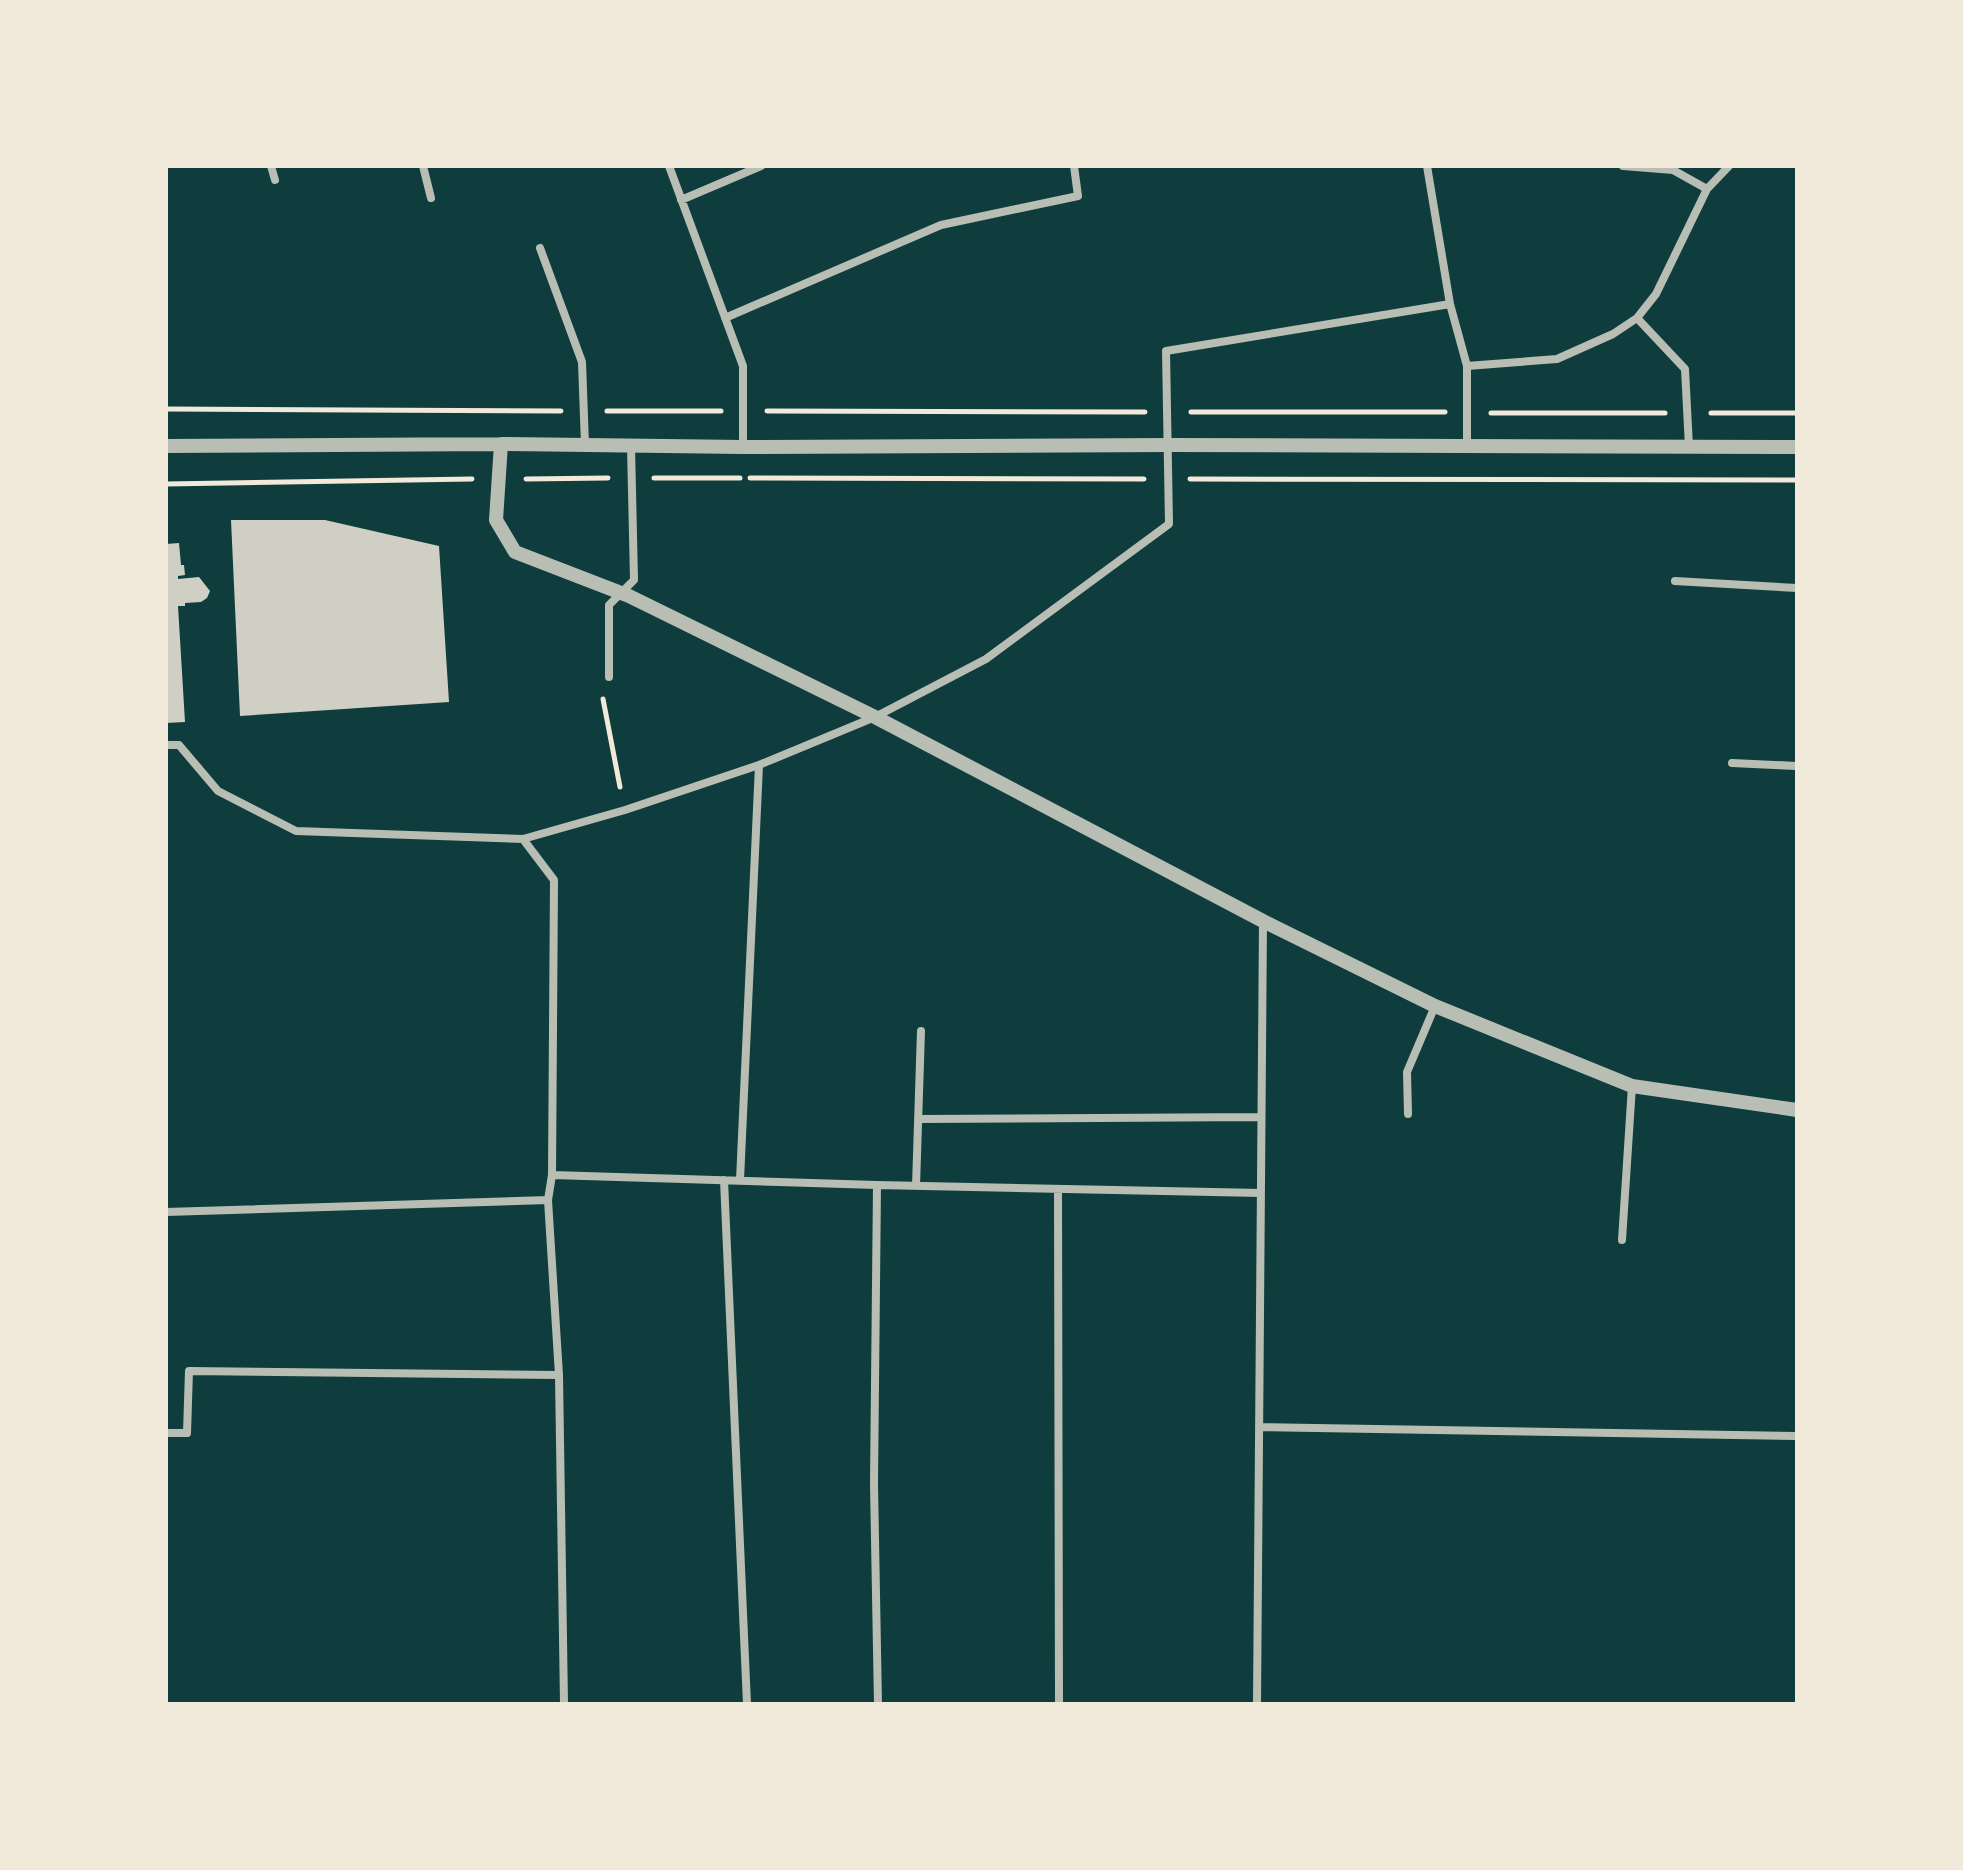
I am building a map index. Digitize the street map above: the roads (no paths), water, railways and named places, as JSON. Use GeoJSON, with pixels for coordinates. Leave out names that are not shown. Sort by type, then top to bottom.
{"type":"FeatureCollection","features":[{"type":"Feature","properties":{"kind":"street"},"geometry":{"type":"LineString","coordinates":[[271,166],[275,180]]}},
{"type":"Feature","properties":{"kind":"street"},"geometry":{"type":"LineString","coordinates":[[423,166],[431,198]]}},
{"type":"Feature","properties":{"kind":"street"},"geometry":{"type":"LineString","coordinates":[[669,166],[743,366],[743,447]]}},
{"type":"Feature","properties":{"kind":"street"},"geometry":{"type":"LineString","coordinates":[[681,200],[761,166]]}},
{"type":"Feature","properties":{"kind":"street"},"geometry":{"type":"LineString","coordinates":[[725,318],[941,225],[1078,196],[1074,166]]}},
{"type":"Feature","properties":{"kind":"street"},"geometry":{"type":"LineString","coordinates":[[1427,166],[1450,304],[1467,366],[1467,446]]}},
{"type":"Feature","properties":{"kind":"street"},"geometry":{"type":"LineString","coordinates":[[1623,166],[1673,170],[1707,189]]}},
{"type":"Feature","properties":{"kind":"street"},"geometry":{"type":"LineString","coordinates":[[1467,366],[1557,359],[1613,334],[1637,318],[1656,294],[1707,189],[1729,166]]}},
{"type":"Feature","properties":{"kind":"street"},"geometry":{"type":"LineString","coordinates":[[540,248],[582,362],[585,445]]}},
{"type":"Feature","properties":{"kind":"street"},"geometry":{"type":"LineString","coordinates":[[166,745],[179,745],[218,791],[296,831],[523,839],[625,810],[759,765],[875,717],[986,659],[1169,524],[1166,351],[1450,304]]}},
{"type":"Feature","properties":{"kind":"street"},"geometry":{"type":"LineString","coordinates":[[1637,318],[1685,369],[1689,447]]}},
{"type":"Feature","properties":{"kind":"street"},"geometry":{"type":"LineString","coordinates":[[501,444],[496,520],[515,552],[620,593],[875,717],[1263,921],[1435,1006],[1632,1086],[1797,1110]]}},
{"type":"Feature","properties":{"kind":"street"},"geometry":{"type":"LineString","coordinates":[[166,446],[1797,447]]}},
{"type":"Feature","properties":{"kind":"street"},"geometry":{"type":"LineString","coordinates":[[609,677],[609,605],[634,580],[631,446]]}},
{"type":"Feature","properties":{"kind":"street"},"geometry":{"type":"LineString","coordinates":[[1675,581],[1797,588]]}},
{"type":"Feature","properties":{"kind":"street"},"geometry":{"type":"LineString","coordinates":[[1732,763],[1797,766]]}},
{"type":"Feature","properties":{"kind":"street"},"geometry":{"type":"LineString","coordinates":[[740,1180],[759,765]]}},
{"type":"Feature","properties":{"kind":"street"},"geometry":{"type":"LineString","coordinates":[[523,839],[554,880],[552,1175],[548,1200],[559,1375],[564,1704]]}},
{"type":"Feature","properties":{"kind":"street"},"geometry":{"type":"LineString","coordinates":[[1257,1704],[1263,921]]}},
{"type":"Feature","properties":{"kind":"street"},"geometry":{"type":"LineString","coordinates":[[1408,1114],[1407,1072],[1435,1006]]}},
{"type":"Feature","properties":{"kind":"street"},"geometry":{"type":"LineString","coordinates":[[916,1186],[921,1031]]}},
{"type":"Feature","properties":{"kind":"street"},"geometry":{"type":"LineString","coordinates":[[1622,1240],[1632,1086]]}},
{"type":"Feature","properties":{"kind":"street"},"geometry":{"type":"LineString","coordinates":[[918,1119],[1261,1117]]}},
{"type":"Feature","properties":{"kind":"street"},"geometry":{"type":"LineString","coordinates":[[552,1175],[1261,1193]]}},
{"type":"Feature","properties":{"kind":"street"},"geometry":{"type":"LineString","coordinates":[[724,1180],[747,1704]]}},
{"type":"Feature","properties":{"kind":"street"},"geometry":{"type":"LineString","coordinates":[[877,1185],[874,1484],[878,1704]]}},
{"type":"Feature","properties":{"kind":"street"},"geometry":{"type":"LineString","coordinates":[[1058,1189],[1059,1704]]}},
{"type":"Feature","properties":{"kind":"street"},"geometry":{"type":"LineString","coordinates":[[166,1212],[548,1200]]}},
{"type":"Feature","properties":{"kind":"street"},"geometry":{"type":"LineString","coordinates":[[166,1433],[187,1433],[189,1371],[559,1375]]}},
{"type":"Feature","properties":{"kind":"street"},"geometry":{"type":"LineString","coordinates":[[1259,1427],[1797,1436]]}}]}
